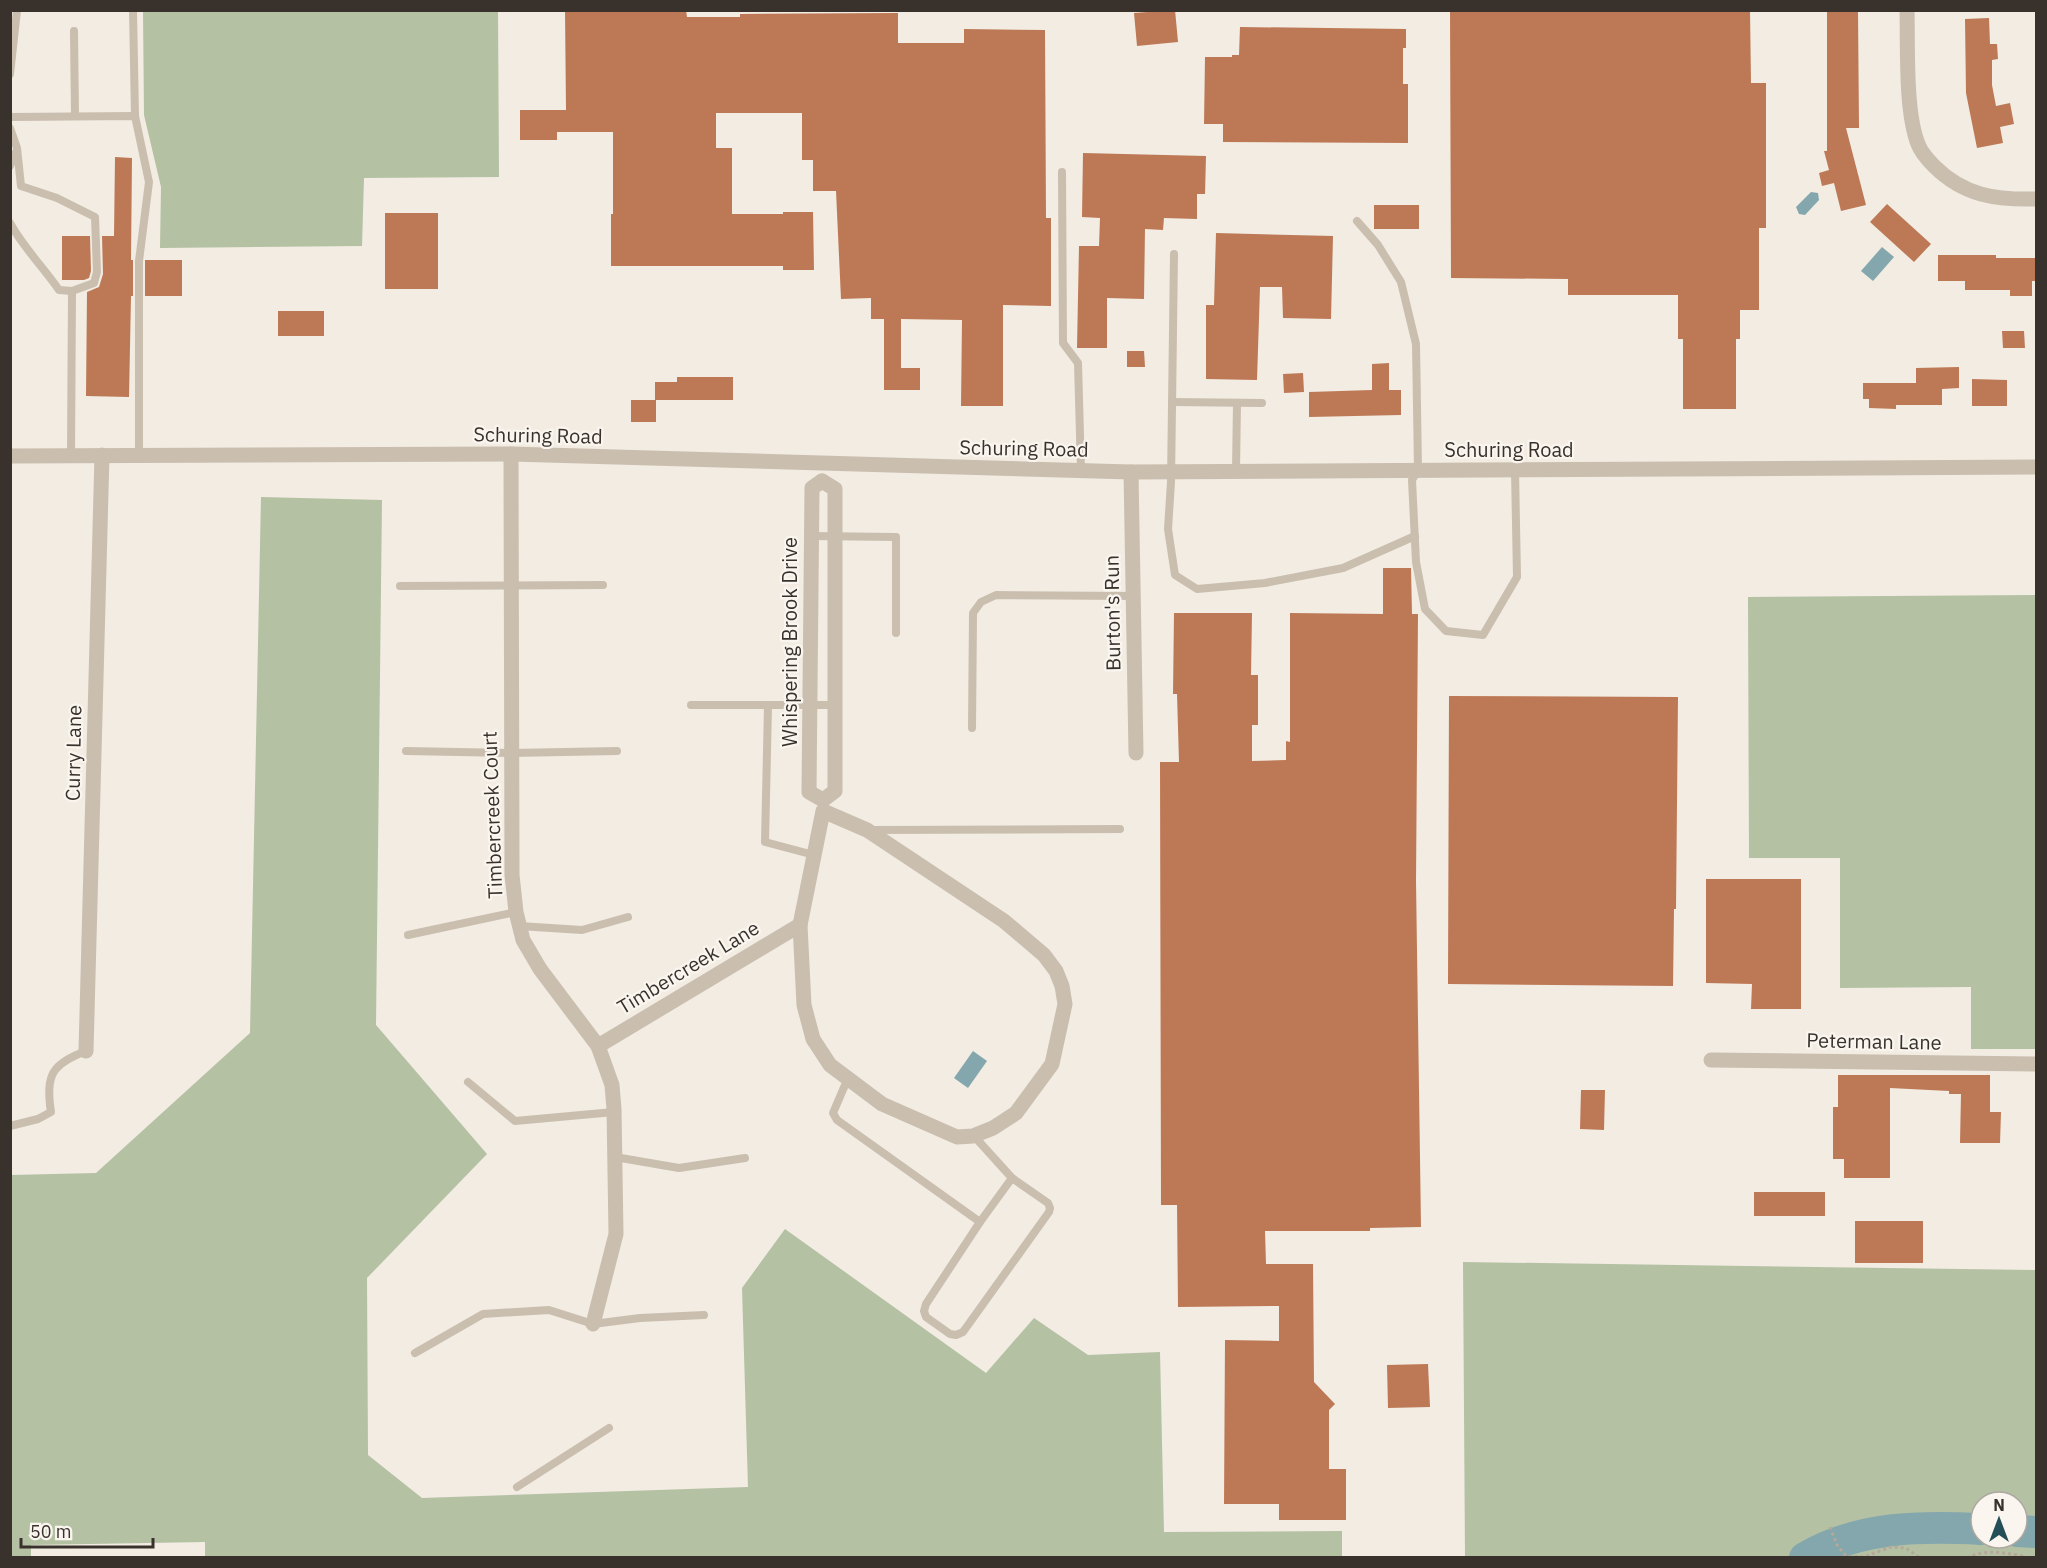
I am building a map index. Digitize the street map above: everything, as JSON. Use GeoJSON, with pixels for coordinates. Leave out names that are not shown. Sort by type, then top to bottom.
{"type":"FeatureCollection","features":[{"type":"Feature","properties":{"kind":"street"},"geometry":{"type":"LineString","coordinates":[[1907,10],[1910,106],[1918,146],[1942,174],[1974,194],[2037,199]]}},
{"type":"Feature","properties":{"kind":"street","name":"Schuring Road"},"geometry":{"type":"LineString","coordinates":[[10,456],[511,454],[1131,472],[2037,467]]}},
{"type":"Feature","properties":{"kind":"street","name":"Timbercreek Court"},"geometry":{"type":"LineString","coordinates":[[511,454],[509,585],[512,875],[518,919],[523,940],[540,969],[598,1046],[612,1085],[616,1234],[593,1324]]}},
{"type":"Feature","properties":{"kind":"street","name":"Curry Lane"},"geometry":{"type":"LineString","coordinates":[[86,1051],[102,455]]}},
{"type":"Feature","properties":{"kind":"street","name":"Whispering Brook Drive"},"geometry":{"type":"LineString","coordinates":[[822,464],[822,481],[812,488],[810,536],[809,792],[823,806]]}},
{"type":"Feature","properties":{"kind":"street","name":"Burton's Run"},"geometry":{"type":"LineString","coordinates":[[1131,472],[1136,753]]}},
{"type":"Feature","properties":{"kind":"street"},"geometry":{"type":"LineString","coordinates":[[822,481],[835,489],[835,791],[823,806],[800,925],[804,1005],[813,1039],[830,1065],[882,1104],[957,1137],[974,1136],[993,1128],[1016,1113],[1052,1064],[1065,1004],[1062,986],[1056,971],[1044,956],[1004,921],[867,830],[823,806]]}},
{"type":"Feature","properties":{"kind":"street","name":"Timbercreek Lane"},"geometry":{"type":"LineString","coordinates":[[598,1046],[800,925]]}},
{"type":"Feature","properties":{"kind":"street","name":"Peterman Lane"},"geometry":{"type":"LineString","coordinates":[[1711,1060],[2037,1064]]}},
{"type":"Feature","properties":{"kind":"lane"},"geometry":{"type":"LineString","coordinates":[[10,74],[16,10]]}},
{"type":"Feature","properties":{"kind":"lane"},"geometry":{"type":"LineString","coordinates":[[133,10],[135,116],[149,182],[139,261],[139,455]]}},
{"type":"Feature","properties":{"kind":"lane"},"geometry":{"type":"LineString","coordinates":[[74,31],[75,116]]}},
{"type":"Feature","properties":{"kind":"lane"},"geometry":{"type":"LineString","coordinates":[[10,117],[135,116]]}},
{"type":"Feature","properties":{"kind":"lane"},"geometry":{"type":"LineString","coordinates":[[10,128],[17,148],[21,186],[57,198],[95,217],[97,272],[94,283],[72,291],[59,290],[41,264],[21,242],[10,223]]}},
{"type":"Feature","properties":{"kind":"lane"},"geometry":{"type":"LineString","coordinates":[[10,165],[17,148]]}},
{"type":"Feature","properties":{"kind":"lane"},"geometry":{"type":"LineString","coordinates":[[1062,172],[1063,344],[1078,363],[1081,471]]}},
{"type":"Feature","properties":{"kind":"lane"},"geometry":{"type":"LineString","coordinates":[[1357,221],[1378,245],[1401,282],[1416,344],[1418,470],[1412,480],[1416,562],[1425,609],[1446,631],[1483,635],[1517,577],[1515,470]]}},
{"type":"Feature","properties":{"kind":"lane"},"geometry":{"type":"LineString","coordinates":[[1174,254],[1168,529],[1175,575],[1197,589],[1265,583],[1343,568],[1415,536]]}},
{"type":"Feature","properties":{"kind":"lane"},"geometry":{"type":"LineString","coordinates":[[71,455],[72,291]]}},
{"type":"Feature","properties":{"kind":"lane"},"geometry":{"type":"LineString","coordinates":[[1172,402],[1262,403]]}},
{"type":"Feature","properties":{"kind":"lane"},"geometry":{"type":"LineString","coordinates":[[1236,403],[1236,471]]}},
{"type":"Feature","properties":{"kind":"lane"},"geometry":{"type":"LineString","coordinates":[[810,536],[896,537],[896,633]]}},
{"type":"Feature","properties":{"kind":"lane"},"geometry":{"type":"LineString","coordinates":[[400,586],[603,585]]}},
{"type":"Feature","properties":{"kind":"lane"},"geometry":{"type":"LineString","coordinates":[[972,728],[973,613],[981,602],[996,595],[1133,596]]}},
{"type":"Feature","properties":{"kind":"lane"},"geometry":{"type":"LineString","coordinates":[[691,705],[835,705]]}},
{"type":"Feature","properties":{"kind":"lane"},"geometry":{"type":"LineString","coordinates":[[768,706],[765,842],[814,855]]}},
{"type":"Feature","properties":{"kind":"lane"},"geometry":{"type":"LineString","coordinates":[[406,751],[511,753],[617,751]]}},
{"type":"Feature","properties":{"kind":"lane"},"geometry":{"type":"LineString","coordinates":[[867,830],[1120,829]]}},
{"type":"Feature","properties":{"kind":"lane"},"geometry":{"type":"LineString","coordinates":[[408,935],[518,919],[582,930],[628,917]]}},
{"type":"Feature","properties":{"kind":"lane"},"geometry":{"type":"LineString","coordinates":[[10,1126],[38,1119],[51,1112],[48,1094],[53,1071],[65,1059],[86,1051]]}},
{"type":"Feature","properties":{"kind":"lane"},"geometry":{"type":"LineString","coordinates":[[848,1078],[833,1113],[837,1120],[980,1222]]}},
{"type":"Feature","properties":{"kind":"lane"},"geometry":{"type":"LineString","coordinates":[[468,1082],[515,1121],[614,1112]]}},
{"type":"Feature","properties":{"kind":"lane"},"geometry":{"type":"LineString","coordinates":[[974,1136],[1012,1178],[1048,1203],[1050,1208],[963,1332],[956,1335],[950,1334],[926,1317],[924,1311],[926,1304],[1012,1178]]}},
{"type":"Feature","properties":{"kind":"lane"},"geometry":{"type":"LineString","coordinates":[[615,1157],[679,1168],[745,1158]]}},
{"type":"Feature","properties":{"kind":"lane"},"geometry":{"type":"LineString","coordinates":[[415,1353],[483,1314],[549,1310],[593,1324],[640,1318],[704,1316]]}},
{"type":"Feature","properties":{"kind":"lane"},"geometry":{"type":"LineString","coordinates":[[517,1487],[609,1428]]}},
{"type":"Feature","properties":{"kind":"path"},"geometry":{"type":"LineString","coordinates":[[1830,1527],[1837,1545],[1846,1556],[1863,1557],[1891,1547],[1906,1548],[1920,1557]]}},
{"type":"Feature","properties":{"kind":"path"},"geometry":{"type":"LineString","coordinates":[[1967,1557],[1978,1552],[2004,1552],[2030,1557]]}},
{"type":"Feature","properties":{"kind":"green space"},"geometry":{"type":"Polygon","coordinates":[[[143,11],[498,11],[499,177],[364,178],[362,246],[160,248],[161,187],[144,115],[143,11]]]}},
{"type":"Feature","properties":{"kind":"green space"},"geometry":{"type":"Polygon","coordinates":[[[261,497],[382,500],[376,1025],[487,1154],[367,1278],[368,1455],[422,1498],[748,1487],[742,1288],[785,1229],[986,1373],[1034,1318],[1088,1355],[1160,1352],[1164,1532],[1342,1531],[1342,1557],[205,1558],[205,1542],[31,1545],[31,1557],[11,1557],[11,1175],[96,1173],[250,1033],[261,497]]]}},
{"type":"Feature","properties":{"kind":"green space"},"geometry":{"type":"Polygon","coordinates":[[[2036,595],[2036,1049],[1971,1049],[1971,987],[1840,988],[1840,858],[1749,858],[1748,597],[2036,595]]]}},
{"type":"Feature","properties":{"kind":"green space"},"geometry":{"type":"Polygon","coordinates":[[[1463,1262],[2036,1270],[2036,1557],[1465,1557],[1463,1262]]]}},
{"type":"Feature","properties":{"kind":"water"},"geometry":{"type":"Polygon","coordinates":[[[1811,192],[1818,193],[1819,200],[1805,215],[1799,214],[1796,207],[1811,192]]]}},
{"type":"Feature","properties":{"kind":"water"},"geometry":{"type":"Polygon","coordinates":[[[1882,247],[1894,257],[1873,281],[1861,271],[1882,247]]]}},
{"type":"Feature","properties":{"kind":"water"},"geometry":{"type":"Polygon","coordinates":[[[973,1051],[987,1061],[968,1088],[954,1078],[973,1051]]]}},
{"type":"Feature","properties":{"kind":"building"},"geometry":{"type":"Polygon","coordinates":[[[565,10],[686,10],[687,17],[740,17],[740,14],[898,13],[898,43],[964,43],[964,29],[1045,30],[1046,218],[1051,218],[1051,306],[1003,305],[1003,406],[961,406],[962,320],[901,319],[901,368],[920,368],[920,390],[884,390],[884,319],[871,319],[871,298],[841,299],[836,191],[813,191],[813,160],[802,160],[802,113],[716,113],[716,148],[732,148],[732,214],[813,212],[814,270],[783,270],[783,266],[611,266],[613,132],[557,132],[557,140],[520,140],[520,110],[566,110],[565,10]]]}},
{"type":"Feature","properties":{"kind":"building"},"geometry":{"type":"Polygon","coordinates":[[[1175,10],[1178,42],[1137,46],[1134,13],[1175,10]]]}},
{"type":"Feature","properties":{"kind":"building"},"geometry":{"type":"Polygon","coordinates":[[[1450,10],[1750,10],[1751,83],[1766,83],[1766,228],[1759,228],[1759,310],[1740,310],[1740,339],[1736,339],[1736,409],[1683,409],[1683,339],[1678,339],[1678,295],[1568,295],[1568,279],[1451,278],[1450,10]]]}},
{"type":"Feature","properties":{"kind":"building"},"geometry":{"type":"Polygon","coordinates":[[[1827,10],[1858,10],[1859,128],[1846,128],[1866,205],[1841,211],[1834,183],[1822,186],[1819,173],[1829,170],[1824,151],[1827,151],[1827,10]]]}},
{"type":"Feature","properties":{"kind":"building"},"geometry":{"type":"Polygon","coordinates":[[[1989,18],[1990,44],[1997,44],[1998,59],[1992,60],[1992,85],[1996,106],[2010,103],[2014,124],[2000,127],[2003,143],[1977,148],[1966,93],[1965,19],[1989,18]]]}},
{"type":"Feature","properties":{"kind":"building"},"geometry":{"type":"Polygon","coordinates":[[[1240,27],[1406,29],[1406,48],[1403,48],[1403,84],[1408,84],[1408,143],[1223,142],[1223,124],[1204,124],[1205,57],[1239,55],[1240,27]]]}},
{"type":"Feature","properties":{"kind":"building"},"geometry":{"type":"Polygon","coordinates":[[[1083,153],[1206,156],[1205,194],[1197,194],[1197,219],[1164,218],[1163,230],[1145,229],[1144,299],[1107,298],[1107,348],[1077,348],[1079,246],[1099,246],[1100,218],[1082,217],[1083,153]]]}},
{"type":"Feature","properties":{"kind":"building"},"geometry":{"type":"Polygon","coordinates":[[[115,157],[132,158],[133,296],[131,296],[129,397],[86,396],[87,292],[99,287],[103,274],[102,236],[114,236],[115,157]]]}},
{"type":"Feature","properties":{"kind":"building"},"geometry":{"type":"Polygon","coordinates":[[[1887,204],[1931,244],[1914,262],[1870,222],[1887,204]]]}},
{"type":"Feature","properties":{"kind":"building"},"geometry":{"type":"Polygon","coordinates":[[[1374,205],[1419,205],[1419,229],[1374,229],[1374,205]]]}},
{"type":"Feature","properties":{"kind":"building"},"geometry":{"type":"Polygon","coordinates":[[[385,213],[438,213],[438,289],[385,289],[385,213]]]}},
{"type":"Feature","properties":{"kind":"building"},"geometry":{"type":"Polygon","coordinates":[[[1216,233],[1333,236],[1331,319],[1283,318],[1282,287],[1260,287],[1257,380],[1206,379],[1206,305],[1214,305],[1216,233]]]}},
{"type":"Feature","properties":{"kind":"building"},"geometry":{"type":"Polygon","coordinates":[[[62,236],[90,236],[91,271],[89,278],[62,280],[62,236]]]}},
{"type":"Feature","properties":{"kind":"building"},"geometry":{"type":"Polygon","coordinates":[[[1938,255],[2037,258],[2037,281],[2032,281],[2032,296],[2010,296],[2010,290],[1965,290],[1965,281],[1938,281],[1938,255]]]}},
{"type":"Feature","properties":{"kind":"building"},"geometry":{"type":"Polygon","coordinates":[[[145,260],[182,260],[182,296],[145,296],[145,260]]]}},
{"type":"Feature","properties":{"kind":"building"},"geometry":{"type":"Polygon","coordinates":[[[278,311],[324,311],[324,336],[278,336],[278,311]]]}},
{"type":"Feature","properties":{"kind":"building"},"geometry":{"type":"Polygon","coordinates":[[[2002,331],[2024,331],[2025,348],[2003,348],[2002,331]]]}},
{"type":"Feature","properties":{"kind":"building"},"geometry":{"type":"Polygon","coordinates":[[[1127,351],[1144,351],[1145,367],[1127,367],[1127,351]]]}},
{"type":"Feature","properties":{"kind":"building"},"geometry":{"type":"Polygon","coordinates":[[[1389,363],[1389,390],[1401,390],[1401,415],[1309,417],[1309,392],[1372,390],[1372,364],[1389,363]]]}},
{"type":"Feature","properties":{"kind":"building"},"geometry":{"type":"Polygon","coordinates":[[[1959,367],[1959,388],[1942,389],[1942,405],[1896,405],[1896,409],[1869,408],[1869,399],[1863,399],[1863,383],[1916,383],[1916,368],[1959,367]]]}},
{"type":"Feature","properties":{"kind":"building"},"geometry":{"type":"Polygon","coordinates":[[[1303,373],[1304,392],[1284,393],[1283,374],[1303,373]]]}},
{"type":"Feature","properties":{"kind":"building"},"geometry":{"type":"Polygon","coordinates":[[[677,377],[733,377],[733,400],[656,400],[656,422],[631,422],[631,400],[655,400],[655,382],[677,382],[677,377]]]}},
{"type":"Feature","properties":{"kind":"building"},"geometry":{"type":"Polygon","coordinates":[[[1972,379],[2007,380],[2007,406],[1972,406],[1972,379]]]}},
{"type":"Feature","properties":{"kind":"building"},"geometry":{"type":"Polygon","coordinates":[[[1383,568],[1411,568],[1412,614],[1418,614],[1416,881],[1421,1227],[1370,1228],[1370,1231],[1265,1231],[1266,1264],[1313,1264],[1314,1382],[1335,1404],[1329,1410],[1329,1469],[1346,1469],[1346,1520],[1279,1520],[1279,1504],[1224,1504],[1225,1340],[1279,1341],[1279,1306],[1178,1307],[1177,1205],[1161,1205],[1160,762],[1179,762],[1177,694],[1173,694],[1174,613],[1252,613],[1251,675],[1258,675],[1258,725],[1252,725],[1252,761],[1286,760],[1286,741],[1290,742],[1290,613],[1383,614],[1383,568]]]}},
{"type":"Feature","properties":{"kind":"building"},"geometry":{"type":"Polygon","coordinates":[[[1449,696],[1678,697],[1673,986],[1448,984],[1449,696]]]}},
{"type":"Feature","properties":{"kind":"building"},"geometry":{"type":"Polygon","coordinates":[[[1706,879],[1801,879],[1801,1009],[1751,1009],[1752,984],[1706,983],[1706,879]]]}},
{"type":"Feature","properties":{"kind":"building"},"geometry":{"type":"Polygon","coordinates":[[[1838,1075],[1990,1075],[1990,1112],[2001,1112],[2000,1143],[1960,1143],[1961,1094],[1949,1094],[1949,1091],[1890,1088],[1890,1178],[1844,1178],[1844,1159],[1833,1159],[1833,1107],[1838,1107],[1838,1075]]]}},
{"type":"Feature","properties":{"kind":"building"},"geometry":{"type":"Polygon","coordinates":[[[1581,1090],[1605,1090],[1604,1130],[1580,1129],[1581,1090]]]}},
{"type":"Feature","properties":{"kind":"building"},"geometry":{"type":"Polygon","coordinates":[[[1754,1192],[1825,1192],[1825,1216],[1754,1216],[1754,1192]]]}},
{"type":"Feature","properties":{"kind":"building"},"geometry":{"type":"Polygon","coordinates":[[[1855,1221],[1923,1221],[1923,1263],[1855,1263],[1855,1221]]]}},
{"type":"Feature","properties":{"kind":"building"},"geometry":{"type":"Polygon","coordinates":[[[1428,1364],[1430,1407],[1388,1408],[1387,1365],[1428,1364]]]}},
{"type":"Feature","properties":{"kind":"waterway"},"geometry":{"type":"LineString","coordinates":[[1805,1558],[1826,1547],[1847,1540],[1891,1530],[1969,1529]]}},
{"type":"Feature","properties":{"kind":"waterway"},"geometry":{"type":"LineString","coordinates":[[2029,1532],[2036,1532]]}}]}
